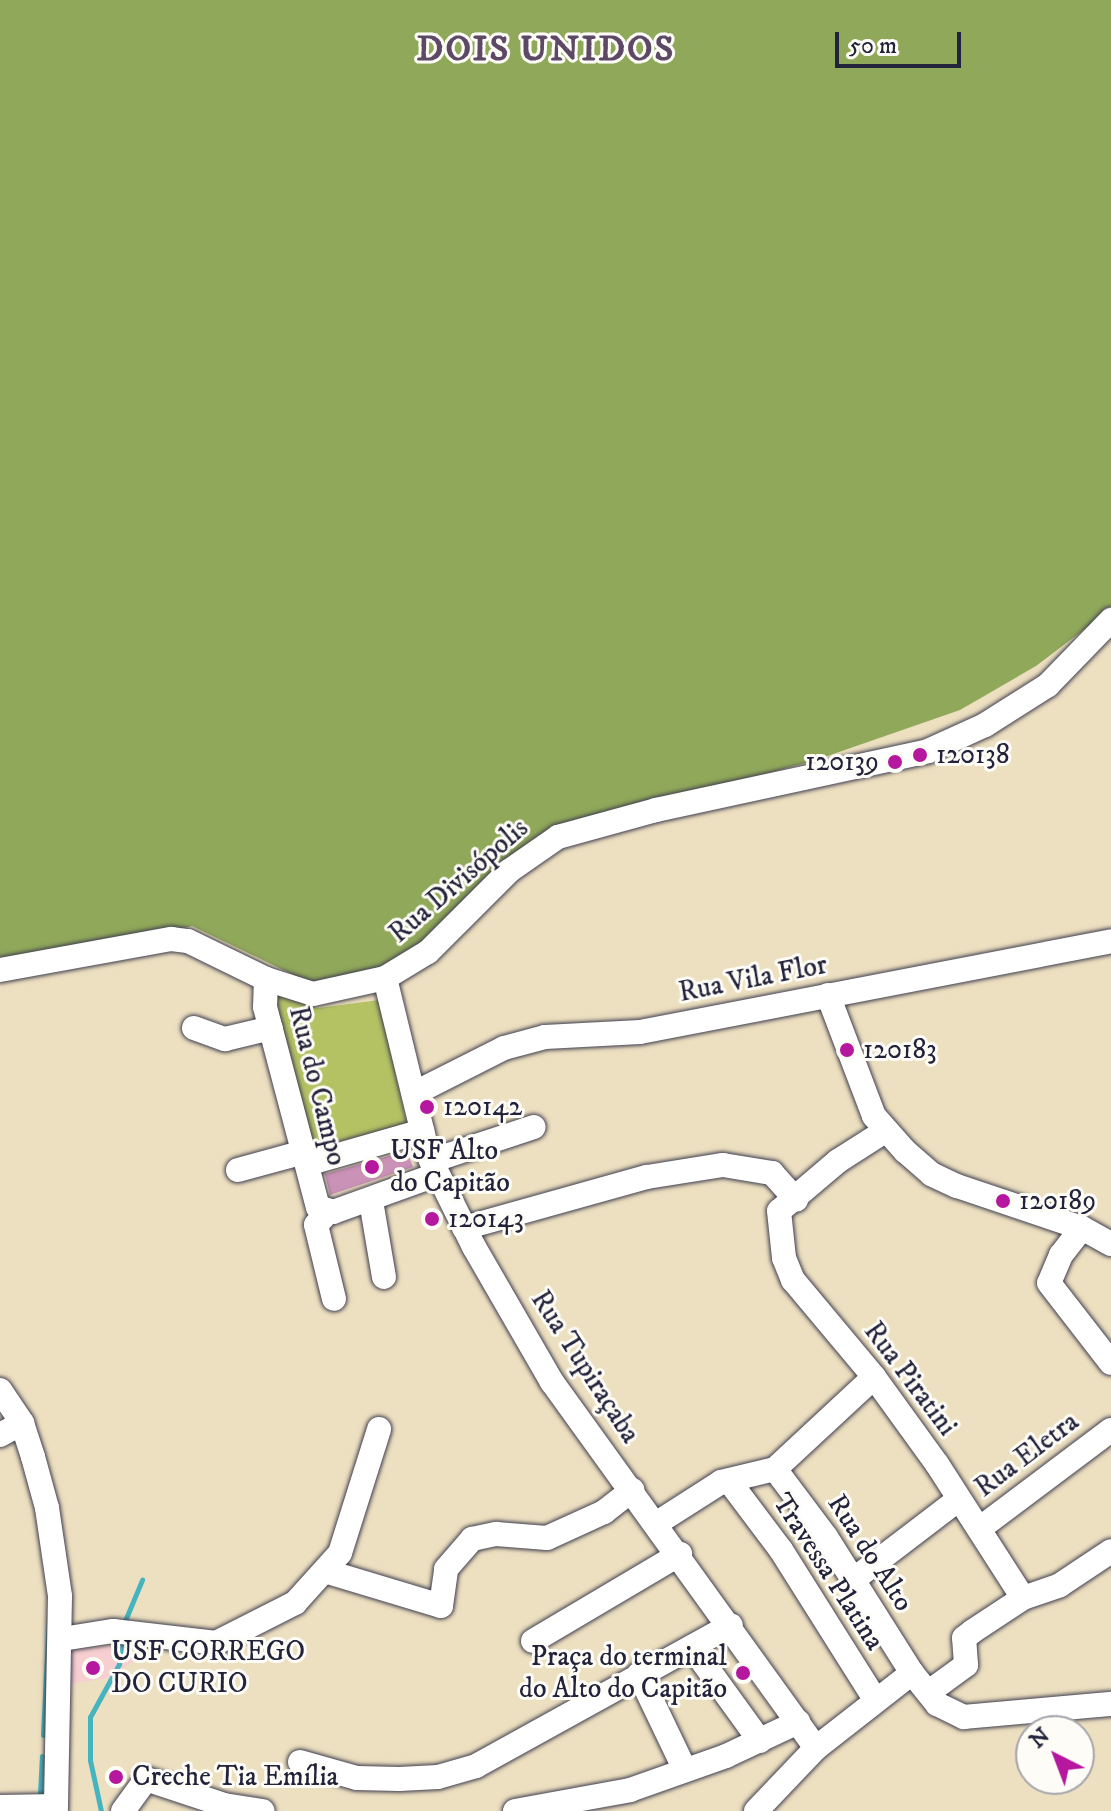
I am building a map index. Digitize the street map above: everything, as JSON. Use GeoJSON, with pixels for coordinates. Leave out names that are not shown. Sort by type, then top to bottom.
{"type":"FeatureCollection","features":[{"type":"Feature","properties":{"kind":"street","name":"Rua Divisópolis"},"geometry":{"type":"LineString","coordinates":[[0,970],[171,939],[188,941],[266,979],[313,994],[385,978],[428,952],[509,871],[558,837],[671,806],[928,751],[985,725],[1048,685],[1111,620]]}},
{"type":"Feature","properties":{"kind":"street","name":"Rua Vila Flor"},"geometry":{"type":"LineString","coordinates":[[415,1093],[519,1042],[640,1032],[1111,941]]}},
{"type":"Feature","properties":{"kind":"street","name":"Rua Tupiraçaba"},"geometry":{"type":"LineString","coordinates":[[385,978],[433,1168],[464,1228],[552,1382],[680,1554],[816,1748]]}},
{"type":"Feature","properties":{"kind":"street","name":"Rua do Campo"},"geometry":{"type":"LineString","coordinates":[[266,979],[271,1028],[322,1210]]}},
{"type":"Feature","properties":{"kind":"street"},"geometry":{"type":"LineString","coordinates":[[828,995],[869,1104],[885,1131],[931,1174],[1101,1236]]}},
{"type":"Feature","properties":{"kind":"street"},"geometry":{"type":"LineString","coordinates":[[194,1028],[225,1039],[271,1028]]}},
{"type":"Feature","properties":{"kind":"street"},"geometry":{"type":"LineString","coordinates":[[334,1299],[316,1225],[322,1210],[371,1201],[433,1168],[534,1127]]}},
{"type":"Feature","properties":{"kind":"street"},"geometry":{"type":"LineString","coordinates":[[238,1170],[422,1131]]}},
{"type":"Feature","properties":{"kind":"street"},"geometry":{"type":"LineString","coordinates":[[464,1228],[647,1177],[723,1165],[772,1173],[796,1200],[838,1161],[885,1131]]}},
{"type":"Feature","properties":{"kind":"street","name":"Rua Piratini"},"geometry":{"type":"LineString","coordinates":[[796,1200],[776,1216],[793,1280],[874,1377],[1023,1598]]}},
{"type":"Feature","properties":{"kind":"street"},"geometry":{"type":"LineString","coordinates":[[371,1201],[384,1277]]}},
{"type":"Feature","properties":{"kind":"street"},"geometry":{"type":"LineString","coordinates":[[1101,1236],[1061,1255],[1049,1283],[1111,1363]]}},
{"type":"Feature","properties":{"kind":"street"},"geometry":{"type":"LineString","coordinates":[[657,1523],[701,1492],[775,1469],[874,1377]]}},
{"type":"Feature","properties":{"kind":"street"},"geometry":{"type":"LineString","coordinates":[[0,1390],[22,1423],[47,1508],[62,1639],[56,1809],[0,1807]]}},
{"type":"Feature","properties":{"kind":"street"},"geometry":{"type":"LineString","coordinates":[[0,1435],[22,1423]]}},
{"type":"Feature","properties":{"kind":"street"},"geometry":{"type":"LineString","coordinates":[[62,1639],[113,1631],[216,1643],[295,1603],[328,1572],[340,1553],[379,1429]]}},
{"type":"Feature","properties":{"kind":"street","name":"Rua Eletra"},"geometry":{"type":"LineString","coordinates":[[979,1529],[1111,1430]]}},
{"type":"Feature","properties":{"kind":"street","name":"Rua do Alto"},"geometry":{"type":"LineString","coordinates":[[775,1469],[853,1580],[912,1673],[950,1712],[981,1719],[1111,1704]]}},
{"type":"Feature","properties":{"kind":"street","name":"Travessa Platina"},"geometry":{"type":"LineString","coordinates":[[729,1481],[781,1550],[875,1699]]}},
{"type":"Feature","properties":{"kind":"street"},"geometry":{"type":"LineString","coordinates":[[328,1572],[441,1606],[446,1569],[472,1539],[496,1534],[547,1538],[604,1512],[632,1490]]}},
{"type":"Feature","properties":{"kind":"street"},"geometry":{"type":"LineString","coordinates":[[853,1580],[959,1499]]}},
{"type":"Feature","properties":{"kind":"street"},"geometry":{"type":"LineString","coordinates":[[929,1692],[966,1665],[964,1638],[1023,1598],[1048,1592],[1111,1551]]}},
{"type":"Feature","properties":{"kind":"street"},"geometry":{"type":"LineString","coordinates":[[533,1641],[680,1554]]}},
{"type":"Feature","properties":{"kind":"street"},"geometry":{"type":"LineString","coordinates":[[300,1762],[357,1778],[438,1777],[476,1766],[731,1625]]}},
{"type":"Feature","properties":{"kind":"street"},"geometry":{"type":"LineString","coordinates":[[692,1647],[760,1741]]}},
{"type":"Feature","properties":{"kind":"street"},"geometry":{"type":"LineString","coordinates":[[756,1811],[816,1748],[912,1673]]}},
{"type":"Feature","properties":{"kind":"street"},"geometry":{"type":"LineString","coordinates":[[639,1674],[685,1770]]}},
{"type":"Feature","properties":{"kind":"street"},"geometry":{"type":"LineString","coordinates":[[515,1811],[630,1790],[760,1741],[798,1722]]}},
{"type":"Feature","properties":{"kind":"street"},"geometry":{"type":"LineString","coordinates":[[123,1811],[146,1779],[224,1805],[263,1811]]}},
{"type":"Feature","properties":{"kind":"shaded area","name":"USF CORREGO DO CURIO"},"geometry":{"type":"Polygon","coordinates":[[[118,1645],[137,1659],[108,1678],[65,1685],[64,1650],[118,1645]]]}},
{"type":"Feature","properties":{"kind":"green space"},"geometry":{"type":"Polygon","coordinates":[[[0,0],[1111,0],[1111,609],[1036,666],[960,710],[816,760],[543,834],[408,972],[327,991],[192,926],[0,971],[0,0]]]}},
{"type":"Feature","properties":{"kind":"green space"},"geometry":{"type":"Polygon","coordinates":[[[276,988],[318,1008],[379,1000],[407,1124],[312,1149],[275,1023],[276,988]]]}},
{"type":"Feature","properties":{"kind":"building","name":"USF Alto do Capitão"},"geometry":{"type":"Polygon","coordinates":[[[407,1151],[413,1167],[330,1195],[325,1174],[407,1151]]]}},
{"type":"Feature","properties":{"kind":"waterway"},"geometry":{"type":"LineString","coordinates":[[124,1623],[142,1580]]}},
{"type":"Feature","properties":{"kind":"waterway"},"geometry":{"type":"LineString","coordinates":[[43,1735],[49,1615]]}},
{"type":"Feature","properties":{"kind":"waterway"},"geometry":{"type":"LineString","coordinates":[[101,1811],[90,1760],[90,1717],[119,1664],[121,1645]]}},
{"type":"Feature","properties":{"kind":"waterway"},"geometry":{"type":"LineString","coordinates":[[40,1793],[42,1756]]}},
{"type":"Feature","properties":{"kind":"place","name":"120138"},"geometry":{"type":"Point","coordinates":[920,755]}},
{"type":"Feature","properties":{"kind":"place","name":"120139"},"geometry":{"type":"Point","coordinates":[895,762]}},
{"type":"Feature","properties":{"kind":"place","name":"120183"},"geometry":{"type":"Point","coordinates":[847,1050]}},
{"type":"Feature","properties":{"kind":"place","name":"120142"},"geometry":{"type":"Point","coordinates":[427,1107]}},
{"type":"Feature","properties":{"kind":"place","name":"USF Alto do Capitão"},"geometry":{"type":"Point","coordinates":[372,1167]}},
{"type":"Feature","properties":{"kind":"place","name":"120189"},"geometry":{"type":"Point","coordinates":[1003,1201]}},
{"type":"Feature","properties":{"kind":"place","name":"120143"},"geometry":{"type":"Point","coordinates":[432,1219]}},
{"type":"Feature","properties":{"kind":"place","name":"USF CORREGO DO CURIO"},"geometry":{"type":"Point","coordinates":[93,1668]}},
{"type":"Feature","properties":{"kind":"place","name":"Praça do terminal do Alto do Capitão"},"geometry":{"type":"Point","coordinates":[743,1673]}},
{"type":"Feature","properties":{"kind":"place","name":"Creche Tia Emília"},"geometry":{"type":"Point","coordinates":[116,1777]}},
{"type":"Feature","properties":{"kind":"district","name":"DOIS UNIDOS"},"geometry":{"type":"Point","coordinates":[546,50]}}]}
